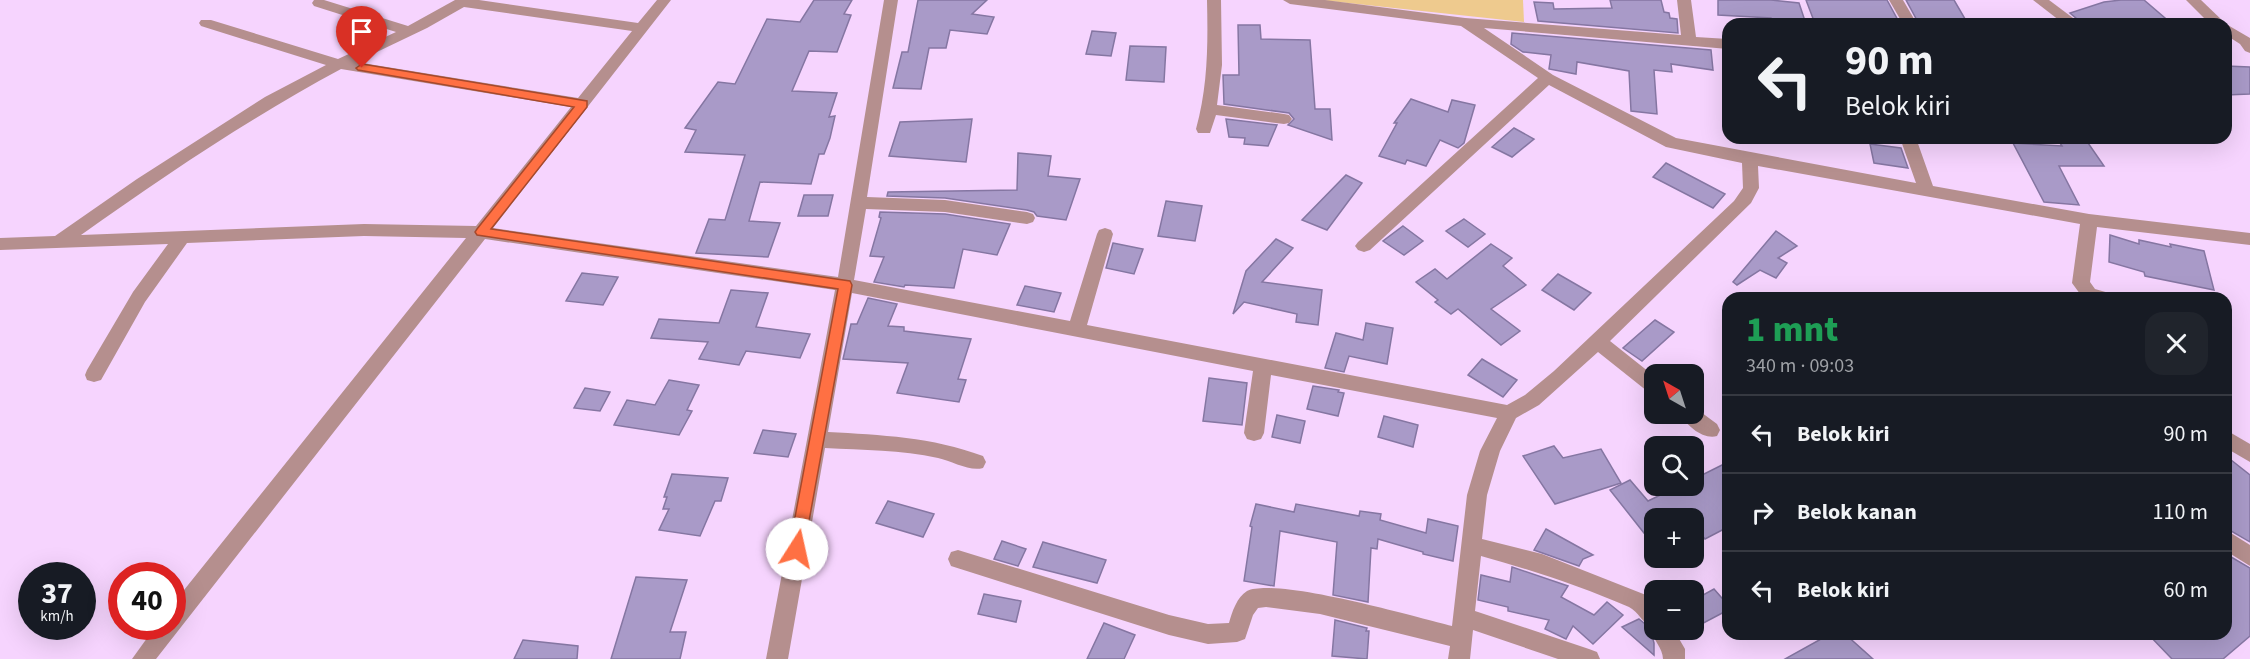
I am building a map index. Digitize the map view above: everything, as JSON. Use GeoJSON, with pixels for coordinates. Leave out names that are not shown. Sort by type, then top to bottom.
{"type":"FeatureCollection","features":[{"type":"Feature","properties":{"kind":"street"},"geometry":{"type":"LineString","coordinates":[[186,604],[664,0]]}},
{"type":"Feature","properties":{"kind":"street"},"geometry":{"type":"LineString","coordinates":[[777,659],[845,285],[891,0]]}},
{"type":"Feature","properties":{"kind":"street"},"geometry":{"type":"LineString","coordinates":[[1204,129],[1210,109],[1215,44],[1214,0]]}},
{"type":"Feature","properties":{"kind":"street"},"geometry":{"type":"LineString","coordinates":[[1290,0],[1465,22],[1722,44]]}},
{"type":"Feature","properties":{"kind":"street"},"geometry":{"type":"LineString","coordinates":[[1684,0],[1689,42]]}},
{"type":"Feature","properties":{"kind":"street"},"geometry":{"type":"LineString","coordinates":[[1896,0],[1906,18]]}},
{"type":"Feature","properties":{"kind":"street"},"geometry":{"type":"LineString","coordinates":[[2040,0],[2066,18]]}},
{"type":"Feature","properties":{"kind":"street"},"geometry":{"type":"LineString","coordinates":[[2193,0],[2212,18]]}},
{"type":"Feature","properties":{"kind":"street"},"geometry":{"type":"LineString","coordinates":[[57,243],[143,183],[270,101],[339,64],[410,31],[464,1],[642,27]]}},
{"type":"Feature","properties":{"kind":"street"},"geometry":{"type":"LineString","coordinates":[[319,3],[410,31]]}},
{"type":"Feature","properties":{"kind":"street"},"geometry":{"type":"LineString","coordinates":[[1465,22],[1548,78],[1672,143],[2090,220],[2201,235],[2250,239]]}},
{"type":"Feature","properties":{"kind":"street"},"geometry":{"type":"LineString","coordinates":[[206,23],[339,64],[583,104]]}},
{"type":"Feature","properties":{"kind":"street"},"geometry":{"type":"LineString","coordinates":[[2232,33],[2248,43]]}},
{"type":"Feature","properties":{"kind":"street"},"geometry":{"type":"LineString","coordinates":[[2232,43],[2248,43]]}},
{"type":"Feature","properties":{"kind":"street"},"geometry":{"type":"LineString","coordinates":[[1364,246],[1548,78]]}},
{"type":"Feature","properties":{"kind":"street"},"geometry":{"type":"LineString","coordinates":[[1210,109],[1284,119]]}},
{"type":"Feature","properties":{"kind":"street"},"geometry":{"type":"LineString","coordinates":[[1910,144],[1927,191]]}},
{"type":"Feature","properties":{"kind":"street"},"geometry":{"type":"LineString","coordinates":[[1462,639],[1477,495],[1490,451],[1509,413],[1532,400],[1599,342],[1750,194],[1754,182],[1749,159]]}},
{"type":"Feature","properties":{"kind":"street"},"geometry":{"type":"LineString","coordinates":[[858,203],[945,206],[1027,218]]}},
{"type":"Feature","properties":{"kind":"street"},"geometry":{"type":"LineString","coordinates":[[2088,292],[2081,283],[2090,220]]}},
{"type":"Feature","properties":{"kind":"street"},"geometry":{"type":"LineString","coordinates":[[0,244],[181,239],[364,230],[482,232],[845,285],[1509,413]]}},
{"type":"Feature","properties":{"kind":"street"},"geometry":{"type":"LineString","coordinates":[[1077,329],[1105,234]]}},
{"type":"Feature","properties":{"kind":"street"},"geometry":{"type":"LineString","coordinates":[[94,375],[140,297],[181,239]]}},
{"type":"Feature","properties":{"kind":"street"},"geometry":{"type":"LineString","coordinates":[[1599,342],[1644,378]]}},
{"type":"Feature","properties":{"kind":"street"},"geometry":{"type":"LineString","coordinates":[[1254,433],[1263,367]]}},
{"type":"Feature","properties":{"kind":"street"},"geometry":{"type":"LineString","coordinates":[[1702,424],[1710,430]]}},
{"type":"Feature","properties":{"kind":"street"},"geometry":{"type":"LineString","coordinates":[[817,440],[900,445],[958,454],[976,462]]}},
{"type":"Feature","properties":{"kind":"street"},"geometry":{"type":"LineString","coordinates":[[2232,442],[2250,454]]}},
{"type":"Feature","properties":{"kind":"street"},"geometry":{"type":"LineString","coordinates":[[1472,544],[1542,563],[1644,604]]}},
{"type":"Feature","properties":{"kind":"street"},"geometry":{"type":"LineString","coordinates":[[2232,544],[2250,557]]}},
{"type":"Feature","properties":{"kind":"street"},"geometry":{"type":"LineString","coordinates":[[958,559],[1169,625],[1208,634],[1237,632],[1243,612],[1251,600],[1261,597],[1318,605],[1462,639],[1588,659]]}},
{"type":"Feature","properties":{"kind":"street"},"geometry":{"type":"LineString","coordinates":[[143,659],[158,640]]}},
{"type":"Feature","properties":{"kind":"street"},"geometry":{"type":"LineString","coordinates":[[1668,640],[1674,649],[1674,659]]}},
{"type":"Feature","properties":{"kind":"shaded area"},"geometry":{"type":"Polygon","coordinates":[[[1320,0],[1523,0],[1524,22],[1320,0]]]}},
{"type":"Feature","properties":{"kind":"building"},"geometry":{"type":"Polygon","coordinates":[[[814,0],[852,0],[844,14],[851,15],[837,52],[809,51],[792,91],[837,93],[829,117],[835,116],[830,138],[824,154],[819,154],[811,184],[760,182],[749,221],[780,223],[768,257],[696,253],[709,219],[725,220],[745,155],[685,152],[696,130],[685,128],[718,82],[735,84],[767,19],[800,22],[814,0]]]}},
{"type":"Feature","properties":{"kind":"building"},"geometry":{"type":"Polygon","coordinates":[[[918,0],[987,0],[972,14],[994,17],[987,34],[950,30],[946,48],[929,48],[921,89],[893,88],[902,52],[908,52],[918,0]]]}},
{"type":"Feature","properties":{"kind":"building"},"geometry":{"type":"Polygon","coordinates":[[[1610,0],[1661,0],[1664,12],[1669,13],[1670,18],[1677,19],[1678,33],[1538,21],[1534,2],[1553,3],[1554,9],[1612,8],[1610,0]]]}},
{"type":"Feature","properties":{"kind":"building"},"geometry":{"type":"Polygon","coordinates":[[[1718,0],[1771,0],[1799,3],[1804,18],[1771,18],[1718,15],[1718,0]]]}},
{"type":"Feature","properties":{"kind":"building"},"geometry":{"type":"Polygon","coordinates":[[[1806,0],[1887,0],[1897,18],[1813,18],[1806,0]]]}},
{"type":"Feature","properties":{"kind":"building"},"geometry":{"type":"Polygon","coordinates":[[[1906,0],[1954,0],[1964,18],[1916,18],[1906,0]]]}},
{"type":"Feature","properties":{"kind":"building"},"geometry":{"type":"Polygon","coordinates":[[[2144,0],[2165,18],[2076,18],[2070,13],[2104,2],[2144,0]]]}},
{"type":"Feature","properties":{"kind":"building"},"geometry":{"type":"Polygon","coordinates":[[[1238,25],[1260,25],[1261,39],[1310,40],[1315,109],[1330,109],[1332,140],[1288,125],[1294,119],[1289,113],[1224,104],[1223,75],[1239,75],[1238,25]]]}},
{"type":"Feature","properties":{"kind":"building"},"geometry":{"type":"Polygon","coordinates":[[[1092,31],[1116,33],[1111,56],[1086,54],[1092,31]]]}},
{"type":"Feature","properties":{"kind":"building"},"geometry":{"type":"Polygon","coordinates":[[[1512,33],[1711,50],[1713,70],[1671,64],[1672,72],[1654,70],[1657,114],[1631,111],[1629,71],[1577,62],[1576,74],[1549,69],[1551,55],[1523,52],[1511,44],[1512,33]]]}},
{"type":"Feature","properties":{"kind":"building"},"geometry":{"type":"Polygon","coordinates":[[[1130,46],[1166,47],[1164,82],[1126,80],[1130,46]]]}},
{"type":"Feature","properties":{"kind":"building"},"geometry":{"type":"Polygon","coordinates":[[[2232,66],[2250,67],[2250,94],[2232,95],[2232,66]]]}},
{"type":"Feature","properties":{"kind":"building"},"geometry":{"type":"Polygon","coordinates":[[[1411,99],[1448,112],[1452,100],[1475,105],[1464,143],[1458,148],[1440,140],[1426,166],[1407,160],[1405,164],[1379,156],[1397,123],[1394,123],[1411,99]]]}},
{"type":"Feature","properties":{"kind":"building"},"geometry":{"type":"Polygon","coordinates":[[[972,119],[966,162],[889,156],[900,122],[972,119]]]}},
{"type":"Feature","properties":{"kind":"building"},"geometry":{"type":"Polygon","coordinates":[[[1226,119],[1277,125],[1268,146],[1244,144],[1245,138],[1229,137],[1226,119]]]}},
{"type":"Feature","properties":{"kind":"building"},"geometry":{"type":"Polygon","coordinates":[[[1514,128],[1534,139],[1512,157],[1492,147],[1514,128]]]}},
{"type":"Feature","properties":{"kind":"building"},"geometry":{"type":"Polygon","coordinates":[[[1870,144],[1901,148],[1908,168],[1874,163],[1870,144]]]}},
{"type":"Feature","properties":{"kind":"building"},"geometry":{"type":"Polygon","coordinates":[[[2014,144],[2062,146],[2061,144],[2089,144],[2104,166],[2059,166],[2079,205],[2044,202],[2014,144]]]}},
{"type":"Feature","properties":{"kind":"building"},"geometry":{"type":"Polygon","coordinates":[[[1018,153],[1051,156],[1048,176],[1080,179],[1066,220],[1037,216],[1034,212],[1027,210],[945,198],[887,196],[888,192],[1017,190],[1018,153]]]}},
{"type":"Feature","properties":{"kind":"building"},"geometry":{"type":"Polygon","coordinates":[[[1666,163],[1725,194],[1713,208],[1653,177],[1666,163]]]}},
{"type":"Feature","properties":{"kind":"building"},"geometry":{"type":"Polygon","coordinates":[[[1346,175],[1362,183],[1327,230],[1302,220],[1346,175]]]}},
{"type":"Feature","properties":{"kind":"building"},"geometry":{"type":"Polygon","coordinates":[[[804,195],[833,195],[828,216],[798,216],[804,195]]]}},
{"type":"Feature","properties":{"kind":"building"},"geometry":{"type":"Polygon","coordinates":[[[1166,201],[1202,206],[1195,241],[1158,236],[1166,201]]]}},
{"type":"Feature","properties":{"kind":"building"},"geometry":{"type":"Polygon","coordinates":[[[880,212],[945,214],[1010,224],[997,255],[963,249],[954,288],[905,285],[904,287],[874,282],[884,257],[870,256],[881,218],[879,217],[880,212]]]}},
{"type":"Feature","properties":{"kind":"building"},"geometry":{"type":"Polygon","coordinates":[[[1464,219],[1485,234],[1468,247],[1446,231],[1464,219]]]}},
{"type":"Feature","properties":{"kind":"building"},"geometry":{"type":"Polygon","coordinates":[[[1403,226],[1423,241],[1404,255],[1383,241],[1403,226]]]}},
{"type":"Feature","properties":{"kind":"building"},"geometry":{"type":"Polygon","coordinates":[[[1776,231],[1797,246],[1778,258],[1787,263],[1776,278],[1760,270],[1737,285],[1733,282],[1776,231]]]}},
{"type":"Feature","properties":{"kind":"building"},"geometry":{"type":"Polygon","coordinates":[[[2110,235],[2139,244],[2139,240],[2204,251],[2214,290],[2145,276],[2144,272],[2109,262],[2110,235]]]}},
{"type":"Feature","properties":{"kind":"building"},"geometry":{"type":"Polygon","coordinates":[[[1276,239],[1293,248],[1262,282],[1322,290],[1318,325],[1296,322],[1297,314],[1244,302],[1233,314],[1246,271],[1276,239]]]}},
{"type":"Feature","properties":{"kind":"building"},"geometry":{"type":"Polygon","coordinates":[[[1113,243],[1143,249],[1134,274],[1106,268],[1113,243]]]}},
{"type":"Feature","properties":{"kind":"building"},"geometry":{"type":"Polygon","coordinates":[[[1491,244],[1512,258],[1503,266],[1526,285],[1491,309],[1520,331],[1501,345],[1458,309],[1451,314],[1435,302],[1438,300],[1416,282],[1435,269],[1447,279],[1491,244]]]}},
{"type":"Feature","properties":{"kind":"building"},"geometry":{"type":"Polygon","coordinates":[[[582,273],[618,277],[603,305],[566,301],[582,273]]]}},
{"type":"Feature","properties":{"kind":"building"},"geometry":{"type":"Polygon","coordinates":[[[1558,274],[1591,293],[1574,310],[1542,290],[1558,274]]]}},
{"type":"Feature","properties":{"kind":"building"},"geometry":{"type":"Polygon","coordinates":[[[1025,286],[1061,293],[1054,312],[1017,305],[1025,286]]]}},
{"type":"Feature","properties":{"kind":"building"},"geometry":{"type":"Polygon","coordinates":[[[731,290],[768,293],[756,327],[810,334],[800,358],[746,351],[739,365],[699,359],[708,342],[651,338],[659,319],[719,323],[731,290]]]}},
{"type":"Feature","properties":{"kind":"building"},"geometry":{"type":"Polygon","coordinates":[[[868,298],[897,304],[888,326],[904,327],[904,331],[971,339],[958,379],[966,380],[959,402],[897,393],[908,363],[843,359],[851,324],[857,324],[868,298]]]}},
{"type":"Feature","properties":{"kind":"building"},"geometry":{"type":"Polygon","coordinates":[[[1655,320],[1674,332],[1642,361],[1623,348],[1655,320]]]}},
{"type":"Feature","properties":{"kind":"building"},"geometry":{"type":"Polygon","coordinates":[[[1366,323],[1393,328],[1387,364],[1349,356],[1344,372],[1325,368],[1336,333],[1363,340],[1366,323]]]}},
{"type":"Feature","properties":{"kind":"building"},"geometry":{"type":"Polygon","coordinates":[[[1482,359],[1517,380],[1503,397],[1468,375],[1482,359]]]}},
{"type":"Feature","properties":{"kind":"building"},"geometry":{"type":"Polygon","coordinates":[[[1209,378],[1247,383],[1242,425],[1203,421],[1209,378]]]}},
{"type":"Feature","properties":{"kind":"building"},"geometry":{"type":"Polygon","coordinates":[[[669,380],[699,385],[687,410],[692,411],[679,435],[614,425],[627,400],[655,405],[669,380]]]}},
{"type":"Feature","properties":{"kind":"building"},"geometry":{"type":"Polygon","coordinates":[[[1313,386],[1339,390],[1338,392],[1344,393],[1338,416],[1307,409],[1313,386]]]}},
{"type":"Feature","properties":{"kind":"building"},"geometry":{"type":"Polygon","coordinates":[[[585,388],[610,392],[600,411],[574,408],[585,388]]]}},
{"type":"Feature","properties":{"kind":"building"},"geometry":{"type":"Polygon","coordinates":[[[1277,415],[1305,421],[1300,443],[1272,437],[1277,415]]]}},
{"type":"Feature","properties":{"kind":"building"},"geometry":{"type":"Polygon","coordinates":[[[1384,416],[1418,425],[1413,447],[1378,437],[1384,416]]]}},
{"type":"Feature","properties":{"kind":"building"},"geometry":{"type":"Polygon","coordinates":[[[763,430],[796,434],[788,457],[754,453],[763,430]]]}},
{"type":"Feature","properties":{"kind":"building"},"geometry":{"type":"Polygon","coordinates":[[[1554,446],[1563,458],[1601,449],[1621,483],[1555,504],[1523,456],[1554,446]]]}},
{"type":"Feature","properties":{"kind":"building"},"geometry":{"type":"Polygon","coordinates":[[[2232,461],[2250,475],[2250,542],[2232,532],[2232,461]]]}},
{"type":"Feature","properties":{"kind":"building"},"geometry":{"type":"Polygon","coordinates":[[[1722,465],[1722,530],[1705,539],[1704,508],[1644,508],[1644,533],[1610,490],[1630,480],[1648,501],[1658,496],[1704,496],[1704,474],[1722,465]]]}},
{"type":"Feature","properties":{"kind":"building"},"geometry":{"type":"Polygon","coordinates":[[[672,474],[728,478],[721,501],[715,501],[700,536],[659,530],[669,509],[663,509],[667,497],[664,497],[672,474]]]}},
{"type":"Feature","properties":{"kind":"building"},"geometry":{"type":"Polygon","coordinates":[[[888,501],[934,514],[923,537],[876,523],[888,501]]]}},
{"type":"Feature","properties":{"kind":"building"},"geometry":{"type":"Polygon","coordinates":[[[1256,504],[1294,512],[1296,504],[1359,516],[1360,511],[1381,514],[1380,520],[1426,533],[1428,519],[1458,526],[1453,561],[1378,539],[1377,549],[1371,548],[1368,602],[1333,595],[1337,542],[1280,531],[1274,586],[1244,581],[1252,527],[1250,526],[1256,504]]]}},
{"type":"Feature","properties":{"kind":"building"},"geometry":{"type":"Polygon","coordinates":[[[1546,529],[1593,555],[1583,559],[1579,566],[1534,550],[1546,529]]]}},
{"type":"Feature","properties":{"kind":"building"},"geometry":{"type":"Polygon","coordinates":[[[1002,541],[1026,549],[1018,566],[994,559],[1002,541]]]}},
{"type":"Feature","properties":{"kind":"building"},"geometry":{"type":"Polygon","coordinates":[[[1043,542],[1106,560],[1097,583],[1033,567],[1043,542]]]}},
{"type":"Feature","properties":{"kind":"building"},"geometry":{"type":"Polygon","coordinates":[[[2232,558],[2250,568],[2250,636],[2223,659],[2172,659],[2154,640],[2232,640],[2232,558]]]}},
{"type":"Feature","properties":{"kind":"building"},"geometry":{"type":"Polygon","coordinates":[[[1512,567],[1568,586],[1561,597],[1594,615],[1607,602],[1623,615],[1593,644],[1573,626],[1566,639],[1545,629],[1549,620],[1508,611],[1508,607],[1478,600],[1481,575],[1510,582],[1512,567]]]}},
{"type":"Feature","properties":{"kind":"building"},"geometry":{"type":"Polygon","coordinates":[[[636,577],[687,580],[670,632],[686,632],[680,659],[611,659],[636,577]]]}},
{"type":"Feature","properties":{"kind":"building"},"geometry":{"type":"Polygon","coordinates":[[[1714,589],[1722,598],[1722,613],[1704,623],[1704,594],[1714,589]]]}},
{"type":"Feature","properties":{"kind":"building"},"geometry":{"type":"Polygon","coordinates":[[[984,594],[1021,601],[1016,622],[978,614],[984,594]]]}},
{"type":"Feature","properties":{"kind":"building"},"geometry":{"type":"Polygon","coordinates":[[[1639,619],[1644,623],[1644,640],[1653,640],[1654,655],[1622,627],[1639,619]]]}},
{"type":"Feature","properties":{"kind":"building"},"geometry":{"type":"Polygon","coordinates":[[[1335,620],[1367,628],[1366,631],[1369,631],[1367,659],[1332,656],[1335,620]]]}},
{"type":"Feature","properties":{"kind":"building"},"geometry":{"type":"Polygon","coordinates":[[[1104,623],[1135,635],[1124,659],[1087,659],[1104,623]]]}},
{"type":"Feature","properties":{"kind":"building"},"geometry":{"type":"Polygon","coordinates":[[[523,640],[578,646],[577,659],[514,659],[523,640]]]}},
{"type":"Feature","properties":{"kind":"building"},"geometry":{"type":"Polygon","coordinates":[[[1819,640],[1852,640],[1873,659],[1785,659],[1819,640]]]}},
{"type":"Feature","properties":{"kind":"route"},"geometry":{"type":"LineString","coordinates":[[362,68],[583,104],[482,232],[845,285],[797,549]]}}]}
